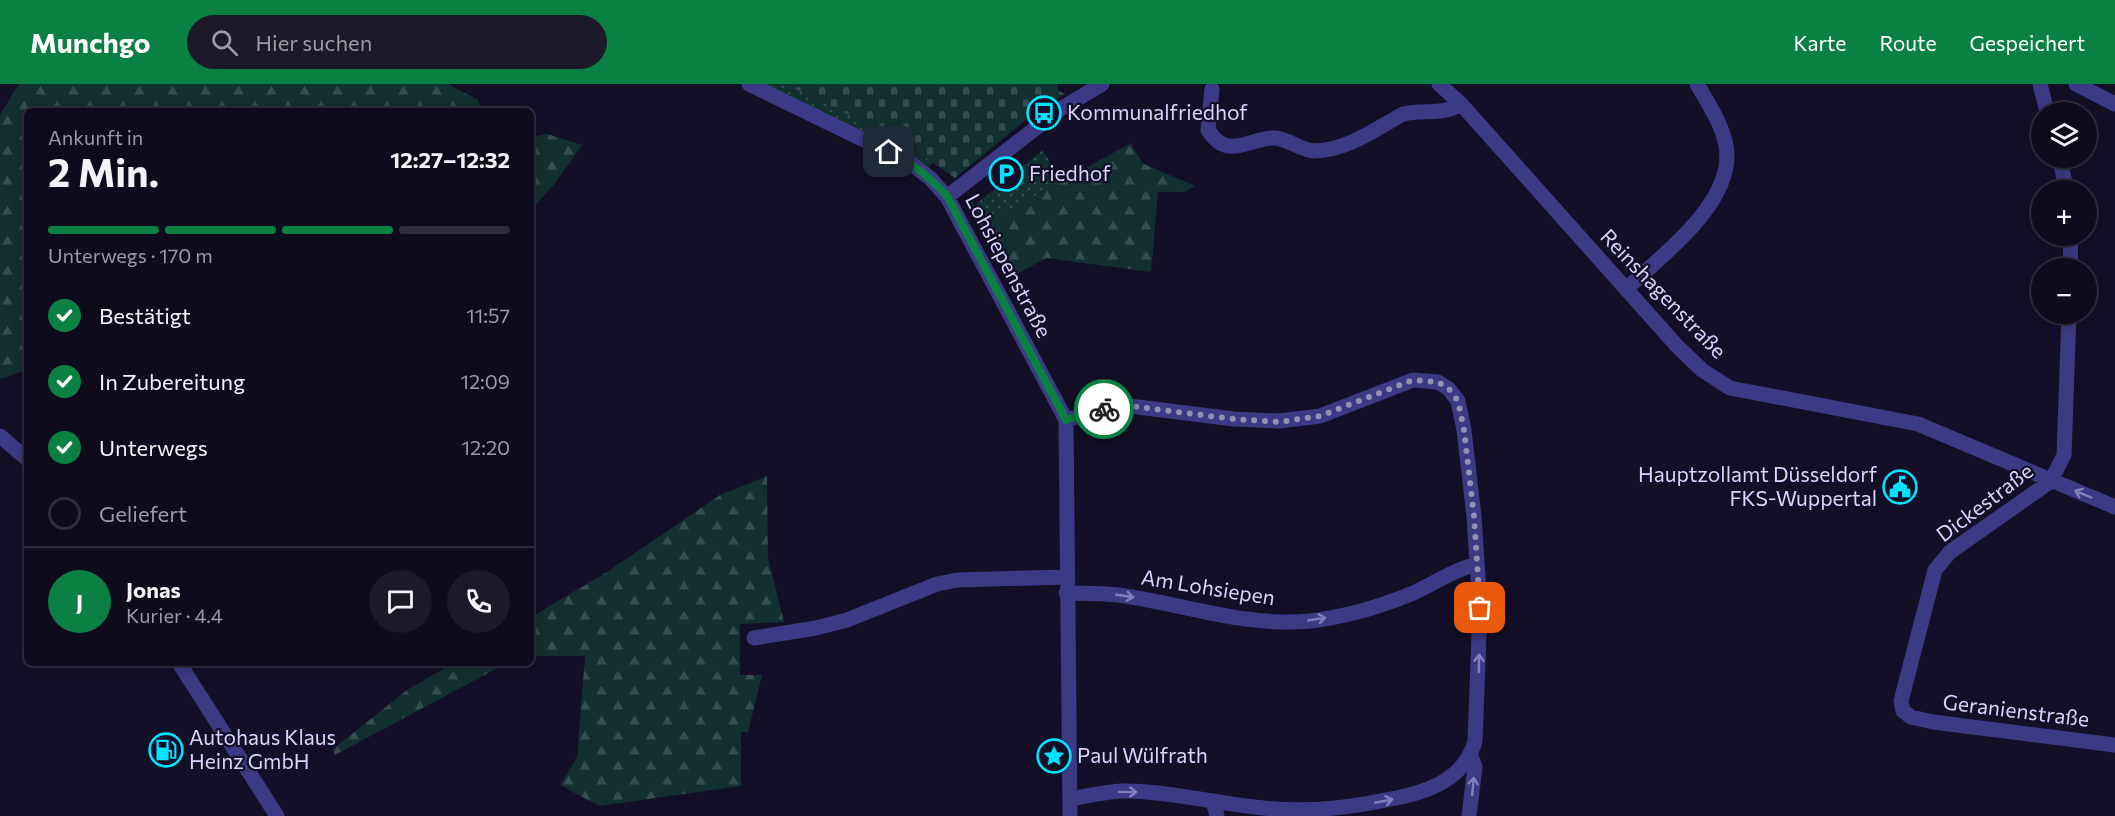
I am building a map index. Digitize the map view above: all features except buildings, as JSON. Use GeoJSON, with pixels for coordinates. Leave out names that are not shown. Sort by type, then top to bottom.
{"type":"FeatureCollection","features":[{"type":"Feature","properties":{"kind":"street","name":"Lohsiepenstraße"},"geometry":{"type":"LineString","coordinates":[[749,84],[909,162],[930,178],[947,196],[1066,420],[1070,816]]}},
{"type":"Feature","properties":{"kind":"street"},"geometry":{"type":"LineString","coordinates":[[947,196],[1059,110],[1102,84]]}},
{"type":"Feature","properties":{"kind":"street","name":"Reinshagenstraße"},"geometry":{"type":"LineString","coordinates":[[1439,84],[1461,104],[1626,289],[1702,369],[1730,388],[1918,424],[2016,463],[2051,481],[2115,507]]}},
{"type":"Feature","properties":{"kind":"street"},"geometry":{"type":"LineString","coordinates":[[1626,289],[1688,230],[1709,206],[1724,178],[1727,155],[1723,137],[1697,84]]}},
{"type":"Feature","properties":{"kind":"street"},"geometry":{"type":"LineString","coordinates":[[2040,84],[2044,102]]}},
{"type":"Feature","properties":{"kind":"street"},"geometry":{"type":"LineString","coordinates":[[2076,84],[2115,104]]}},
{"type":"Feature","properties":{"kind":"street"},"geometry":{"type":"LineString","coordinates":[[1212,89],[1208,130],[1221,143],[1239,146],[1274,138],[1314,151],[1336,148],[1403,114],[1414,111],[1444,112],[1461,104]]}},
{"type":"Feature","properties":{"kind":"street","name":"Dickestraße"},"geometry":{"type":"LineString","coordinates":[[1911,717],[1903,711],[1901,701],[1935,570],[1950,552],[2051,481],[2064,455],[2069,324]]}},
{"type":"Feature","properties":{"kind":"street"},"geometry":{"type":"LineString","coordinates":[[1066,420],[1110,407],[1130,406],[1234,419],[1279,422],[1320,416],[1413,380],[1438,382],[1449,389],[1458,401],[1474,516],[1480,608],[1478,700],[1475,741],[1471,756],[1454,776],[1431,790],[1363,805],[1320,810],[1215,808],[1127,791],[1070,799]]}},
{"type":"Feature","properties":{"kind":"street"},"geometry":{"type":"LineString","coordinates":[[0,436],[24,456]]}},
{"type":"Feature","properties":{"kind":"street","name":"Am Lohsiepen"},"geometry":{"type":"LineString","coordinates":[[1066,593],[1125,596],[1253,620],[1309,621],[1388,603],[1413,593],[1459,568],[1477,564]]}},
{"type":"Feature","properties":{"kind":"street"},"geometry":{"type":"LineString","coordinates":[[754,638],[816,628],[847,620],[937,584],[957,580],[1066,577]]}},
{"type":"Feature","properties":{"kind":"street"},"geometry":{"type":"LineString","coordinates":[[181,666],[277,816]]}},
{"type":"Feature","properties":{"kind":"street","name":"Geranienstraße"},"geometry":{"type":"LineString","coordinates":[[1911,717],[2115,745]]}},
{"type":"Feature","properties":{"kind":"street"},"geometry":{"type":"LineString","coordinates":[[1469,816],[1475,767],[1471,756]]}},
{"type":"Feature","properties":{"kind":"green space"},"geometry":{"type":"Polygon","coordinates":[[[19,84],[448,84],[478,100],[482,108],[24,108],[24,373],[0,379],[0,115],[19,84]]]}},
{"type":"Feature","properties":{"kind":"green space"},"geometry":{"type":"Polygon","coordinates":[[[763,84],[785,84],[898,139],[933,162],[929,167],[763,84]]]}},
{"type":"Feature","properties":{"kind":"green space"},"geometry":{"type":"Polygon","coordinates":[[[785,84],[1057,84],[1059,91],[1065,94],[1033,114],[955,178],[898,139],[785,84]]]}},
{"type":"Feature","properties":{"kind":"green space"},"geometry":{"type":"Polygon","coordinates":[[[547,134],[582,145],[556,182],[534,207],[534,136],[547,134]]]}},
{"type":"Feature","properties":{"kind":"green space"},"geometry":{"type":"Polygon","coordinates":[[[1131,143],[1142,163],[1195,186],[1184,192],[1158,192],[1151,272],[1046,258],[1008,279],[980,226],[1131,143]]]}},
{"type":"Feature","properties":{"kind":"green space"},"geometry":{"type":"Polygon","coordinates":[[[1043,150],[1061,182],[980,226],[967,201],[969,198],[975,205],[1043,150]]]}},
{"type":"Feature","properties":{"kind":"green space"},"geometry":{"type":"Polygon","coordinates":[[[767,476],[768,558],[784,622],[740,624],[740,675],[762,675],[748,732],[741,732],[741,786],[599,806],[560,785],[577,757],[585,656],[534,656],[534,615],[607,572],[720,495],[767,476]]]}},
{"type":"Feature","properties":{"kind":"green space"},"geometry":{"type":"Polygon","coordinates":[[[448,666],[501,666],[335,755],[333,749],[407,690],[448,666]]]}},
{"type":"Feature","properties":{"kind":"way so far"},"geometry":{"type":"LineString","coordinates":[[1104,409],[1130,406],[1234,419],[1279,422],[1320,416],[1355,404],[1395,385],[1413,380],[1438,382],[1449,389],[1458,401],[1464,430],[1474,516],[1480,608]]}},
{"type":"Feature","properties":{"kind":"place","name":"Kommunalfriedhof"},"geometry":{"type":"Point","coordinates":[1044,113]}},
{"type":"Feature","properties":{"kind":"place","name":"Friedhof"},"geometry":{"type":"Point","coordinates":[1006,174]}},
{"type":"Feature","properties":{"kind":"place","name":"Hauptzollamt Düsseldorf FKS-Wuppertal"},"geometry":{"type":"Point","coordinates":[1900,487]}},
{"type":"Feature","properties":{"kind":"place","name":"Autohaus Klaus Heinz GmbH"},"geometry":{"type":"Point","coordinates":[166,750]}},
{"type":"Feature","properties":{"kind":"place","name":"Paul Wülfrath"},"geometry":{"type":"Point","coordinates":[1054,756]}},
{"type":"Feature","properties":{"kind":"route"},"geometry":{"type":"LineString","coordinates":[[889,152],[909,162],[930,178],[947,196],[1066,420],[1104,409]]}}]}
